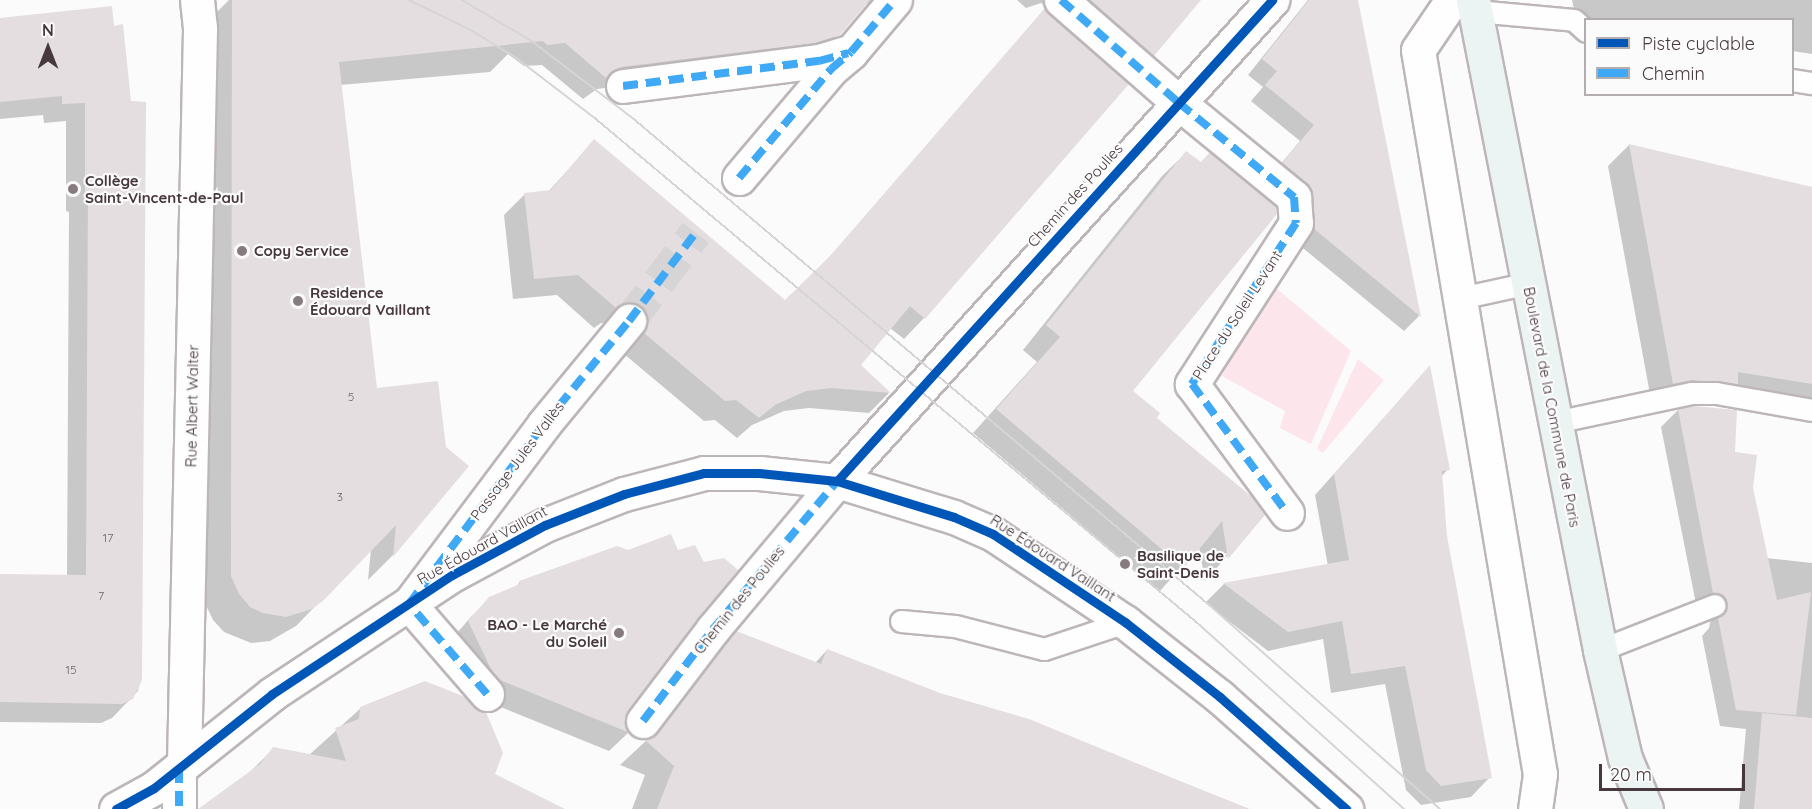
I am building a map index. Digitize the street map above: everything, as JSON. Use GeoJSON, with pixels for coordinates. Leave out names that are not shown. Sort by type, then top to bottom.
{"type":"FeatureCollection","features":[{"type":"Feature","properties":{"kind":"street","name":"Rue Albert Walter"},"geometry":{"type":"LineString","coordinates":[[179,809],[200,28],[197,0]]}},
{"type":"Feature","properties":{"kind":"street"},"geometry":{"type":"LineString","coordinates":[[739,178],[831,69],[851,52],[895,0]]}},
{"type":"Feature","properties":{"kind":"street"},"geometry":{"type":"LineString","coordinates":[[1061,0],[1179,103]]}},
{"type":"Feature","properties":{"kind":"street","name":"Chemin des Poulies"},"geometry":{"type":"LineString","coordinates":[[644,721],[714,628],[837,481],[1272,0]]}},
{"type":"Feature","properties":{"kind":"street"},"geometry":{"type":"LineString","coordinates":[[1467,4],[1418,50],[1540,774],[1535,809]]}},
{"type":"Feature","properties":{"kind":"street","name":"Boulevard de la Commune de Paris"},"geometry":{"type":"LineString","coordinates":[[1467,4],[1529,283],[1600,650],[1625,758],[1646,809]]}},
{"type":"Feature","properties":{"kind":"street"},"geometry":{"type":"LineString","coordinates":[[623,86],[819,61],[851,52]]}},
{"type":"Feature","properties":{"kind":"street","name":"Place du Soleil Levant"},"geometry":{"type":"LineString","coordinates":[[1179,103],[1294,197],[1296,223],[1192,384],[1287,513]]}},
{"type":"Feature","properties":{"kind":"street","name":"Passage Jules Vallès"},"geometry":{"type":"LineString","coordinates":[[409,604],[544,424],[629,321]]}},
{"type":"Feature","properties":{"kind":"street","name":"Rue Édouard Vaillant"},"geometry":{"type":"LineString","coordinates":[[116,809],[154,788],[272,694],[452,575],[545,525],[624,494],[704,473],[759,473],[837,481],[954,517],[993,534],[1125,622],[1220,697],[1346,809]]}},
{"type":"Feature","properties":{"kind":"street"},"geometry":{"type":"LineString","coordinates":[[409,604],[487,694]]}},
{"type":"Feature","properties":{"kind":"lane"},"geometry":{"type":"LineString","coordinates":[[1467,4],[1574,20],[1584,29]]}},
{"type":"Feature","properties":{"kind":"lane"},"geometry":{"type":"LineString","coordinates":[[1794,80],[1812,83]]}},
{"type":"Feature","properties":{"kind":"lane"},"geometry":{"type":"LineString","coordinates":[[1460,298],[1529,283]]}},
{"type":"Feature","properties":{"kind":"lane"},"geometry":{"type":"LineString","coordinates":[[1555,422],[1692,393],[1716,393],[1812,410]]}},
{"type":"Feature","properties":{"kind":"lane"},"geometry":{"type":"LineString","coordinates":[[1600,650],[1715,605]]}},
{"type":"Feature","properties":{"kind":"lane"},"geometry":{"type":"LineString","coordinates":[[901,621],[956,626],[1044,650],[1125,622]]}},
{"type":"Feature","properties":{"kind":"shaded area"},"geometry":{"type":"Polygon","coordinates":[[[1270,283],[1351,351],[1311,444],[1280,428],[1285,411],[1222,376],[1270,283]]]}},
{"type":"Feature","properties":{"kind":"shaded area"},"geometry":{"type":"Polygon","coordinates":[[[1358,359],[1384,380],[1323,453],[1317,449],[1358,359]]]}},
{"type":"Feature","properties":{"kind":"building","name":"Residence Édouard Vaillant"},"geometry":{"type":"Polygon","coordinates":[[[232,0],[870,0],[840,35],[815,43],[621,67],[612,71],[606,78],[565,43],[547,45],[543,41],[339,62],[377,388],[438,381],[446,447],[469,466],[393,557],[396,525],[324,600],[312,609],[286,617],[263,613],[250,607],[239,594],[231,576],[232,0]]]}},
{"type":"Feature","properties":{"kind":"building"},"geometry":{"type":"Polygon","coordinates":[[[1090,0],[1201,0],[1154,56],[1090,0]]]}},
{"type":"Feature","properties":{"kind":"building"},"geometry":{"type":"Polygon","coordinates":[[[1309,0],[1358,0],[1421,317],[1313,228],[1311,189],[1282,163],[1314,125],[1265,85],[1277,71],[1262,59],[1309,0]]]}},
{"type":"Feature","properties":{"kind":"building"},"geometry":{"type":"Polygon","coordinates":[[[112,6],[114,26],[123,24],[131,101],[146,102],[142,680],[133,699],[122,704],[0,702],[0,574],[86,575],[88,193],[85,192],[85,103],[62,104],[62,96],[0,102],[0,18],[112,6]]]}},
{"type":"Feature","properties":{"kind":"building"},"geometry":{"type":"Polygon","coordinates":[[[1045,8],[1129,84],[925,319],[910,306],[861,365],[891,393],[831,388],[806,391],[775,405],[759,418],[736,400],[725,401],[644,333],[647,315],[640,306],[632,302],[623,303],[616,308],[578,275],[534,279],[524,193],[551,190],[594,139],[785,300],[830,256],[1045,8]]]}},
{"type":"Feature","properties":{"kind":"building"},"geometry":{"type":"Polygon","coordinates":[[[1629,144],[1812,187],[1812,384],[1738,372],[1738,384],[1692,380],[1673,384],[1629,144]]]}},
{"type":"Feature","properties":{"kind":"building"},"geometry":{"type":"Polygon","coordinates":[[[1186,151],[1201,162],[1210,152],[1276,206],[1277,214],[1133,391],[1160,413],[1157,418],[1251,496],[1265,515],[1228,559],[1222,521],[1184,568],[996,409],[1060,337],[1046,325],[1186,151]]]}},
{"type":"Feature","properties":{"kind":"building"},"geometry":{"type":"Polygon","coordinates":[[[1430,365],[1450,470],[1442,471],[1447,536],[1492,778],[1441,786],[1426,770],[1405,666],[1351,674],[1342,621],[1288,632],[1223,583],[1349,560],[1334,474],[1430,365]]]}},
{"type":"Feature","properties":{"kind":"building"},"geometry":{"type":"Polygon","coordinates":[[[1693,406],[1737,410],[1735,452],[1757,455],[1753,488],[1777,600],[1811,592],[1796,715],[1736,710],[1718,618],[1725,612],[1727,601],[1722,595],[1713,593],[1678,409],[1693,406]]]}},
{"type":"Feature","properties":{"kind":"building"},"geometry":{"type":"Polygon","coordinates":[[[671,534],[678,550],[695,545],[704,562],[724,558],[738,570],[628,710],[624,719],[630,733],[500,680],[491,669],[468,621],[489,597],[520,584],[519,581],[617,546],[628,550],[671,534]]]}},
{"type":"Feature","properties":{"kind":"building"},"geometry":{"type":"Polygon","coordinates":[[[736,631],[821,664],[827,649],[940,693],[1029,719],[1248,809],[657,809],[674,766],[644,739],[658,732],[736,631]]]}},
{"type":"Feature","properties":{"kind":"building"},"geometry":{"type":"Polygon","coordinates":[[[425,681],[465,697],[473,707],[486,712],[503,753],[495,774],[565,809],[198,809],[260,764],[273,747],[346,761],[335,728],[359,719],[360,707],[425,681]]]}},
{"type":"Feature","properties":{"kind":"building"},"geometry":{"type":"Polygon","coordinates":[[[1762,713],[1812,718],[1812,809],[1754,809],[1762,713]]]}},
{"type":"Feature","properties":{"kind":"tunnel"},"geometry":{"type":"LineString","coordinates":[[629,321],[696,232]]}},
{"type":"Feature","properties":{"kind":"tram line"},"geometry":{"type":"LineString","coordinates":[[409,0],[471,30],[518,59],[595,118],[1200,625],[1404,809]]}},
{"type":"Feature","properties":{"kind":"tram line"},"geometry":{"type":"LineString","coordinates":[[462,0],[532,41],[634,119],[1213,608],[1440,809]]}},
{"type":"Feature","properties":{"kind":"marked path"},"geometry":{"type":"LineString","coordinates":[[739,178],[831,69],[851,52],[895,0]]}},
{"type":"Feature","properties":{"kind":"marked path"},"geometry":{"type":"LineString","coordinates":[[1061,0],[1179,103],[1294,197],[1296,223],[1192,384],[1287,513]]}},
{"type":"Feature","properties":{"kind":"marked path"},"geometry":{"type":"LineString","coordinates":[[623,86],[819,61],[848,53]]}},
{"type":"Feature","properties":{"kind":"marked path"},"geometry":{"type":"LineString","coordinates":[[487,694],[409,604],[544,424],[629,321],[696,232]]}},
{"type":"Feature","properties":{"kind":"marked path"},"geometry":{"type":"LineString","coordinates":[[643,721],[713,629],[839,479]]}},
{"type":"Feature","properties":{"kind":"marked path"},"geometry":{"type":"LineString","coordinates":[[179,768],[179,809]]}},
{"type":"Feature","properties":{"kind":"cycle path"},"geometry":{"type":"LineString","coordinates":[[837,481],[1272,0]]}},
{"type":"Feature","properties":{"kind":"cycle path"},"geometry":{"type":"LineString","coordinates":[[116,809],[154,788],[272,694],[452,575],[545,525],[624,494],[704,473],[759,473],[837,481],[954,517],[993,534],[1125,622],[1220,697],[1346,809]]}},
{"type":"Feature","properties":{"kind":"place","name":"Collège Saint-Vincent-de-Paul"},"geometry":{"type":"Point","coordinates":[73,189]}},
{"type":"Feature","properties":{"kind":"place","name":"Copy Service"},"geometry":{"type":"Point","coordinates":[242,251]}},
{"type":"Feature","properties":{"kind":"place","name":"Residence Édouard Vaillant"},"geometry":{"type":"Point","coordinates":[298,301]}},
{"type":"Feature","properties":{"kind":"place","name":"Basilique de Saint-Denis"},"geometry":{"type":"Point","coordinates":[1125,564]}},
{"type":"Feature","properties":{"kind":"place","name":"BAO - Le Marché du Soleil"},"geometry":{"type":"Point","coordinates":[619,633]}}]}
